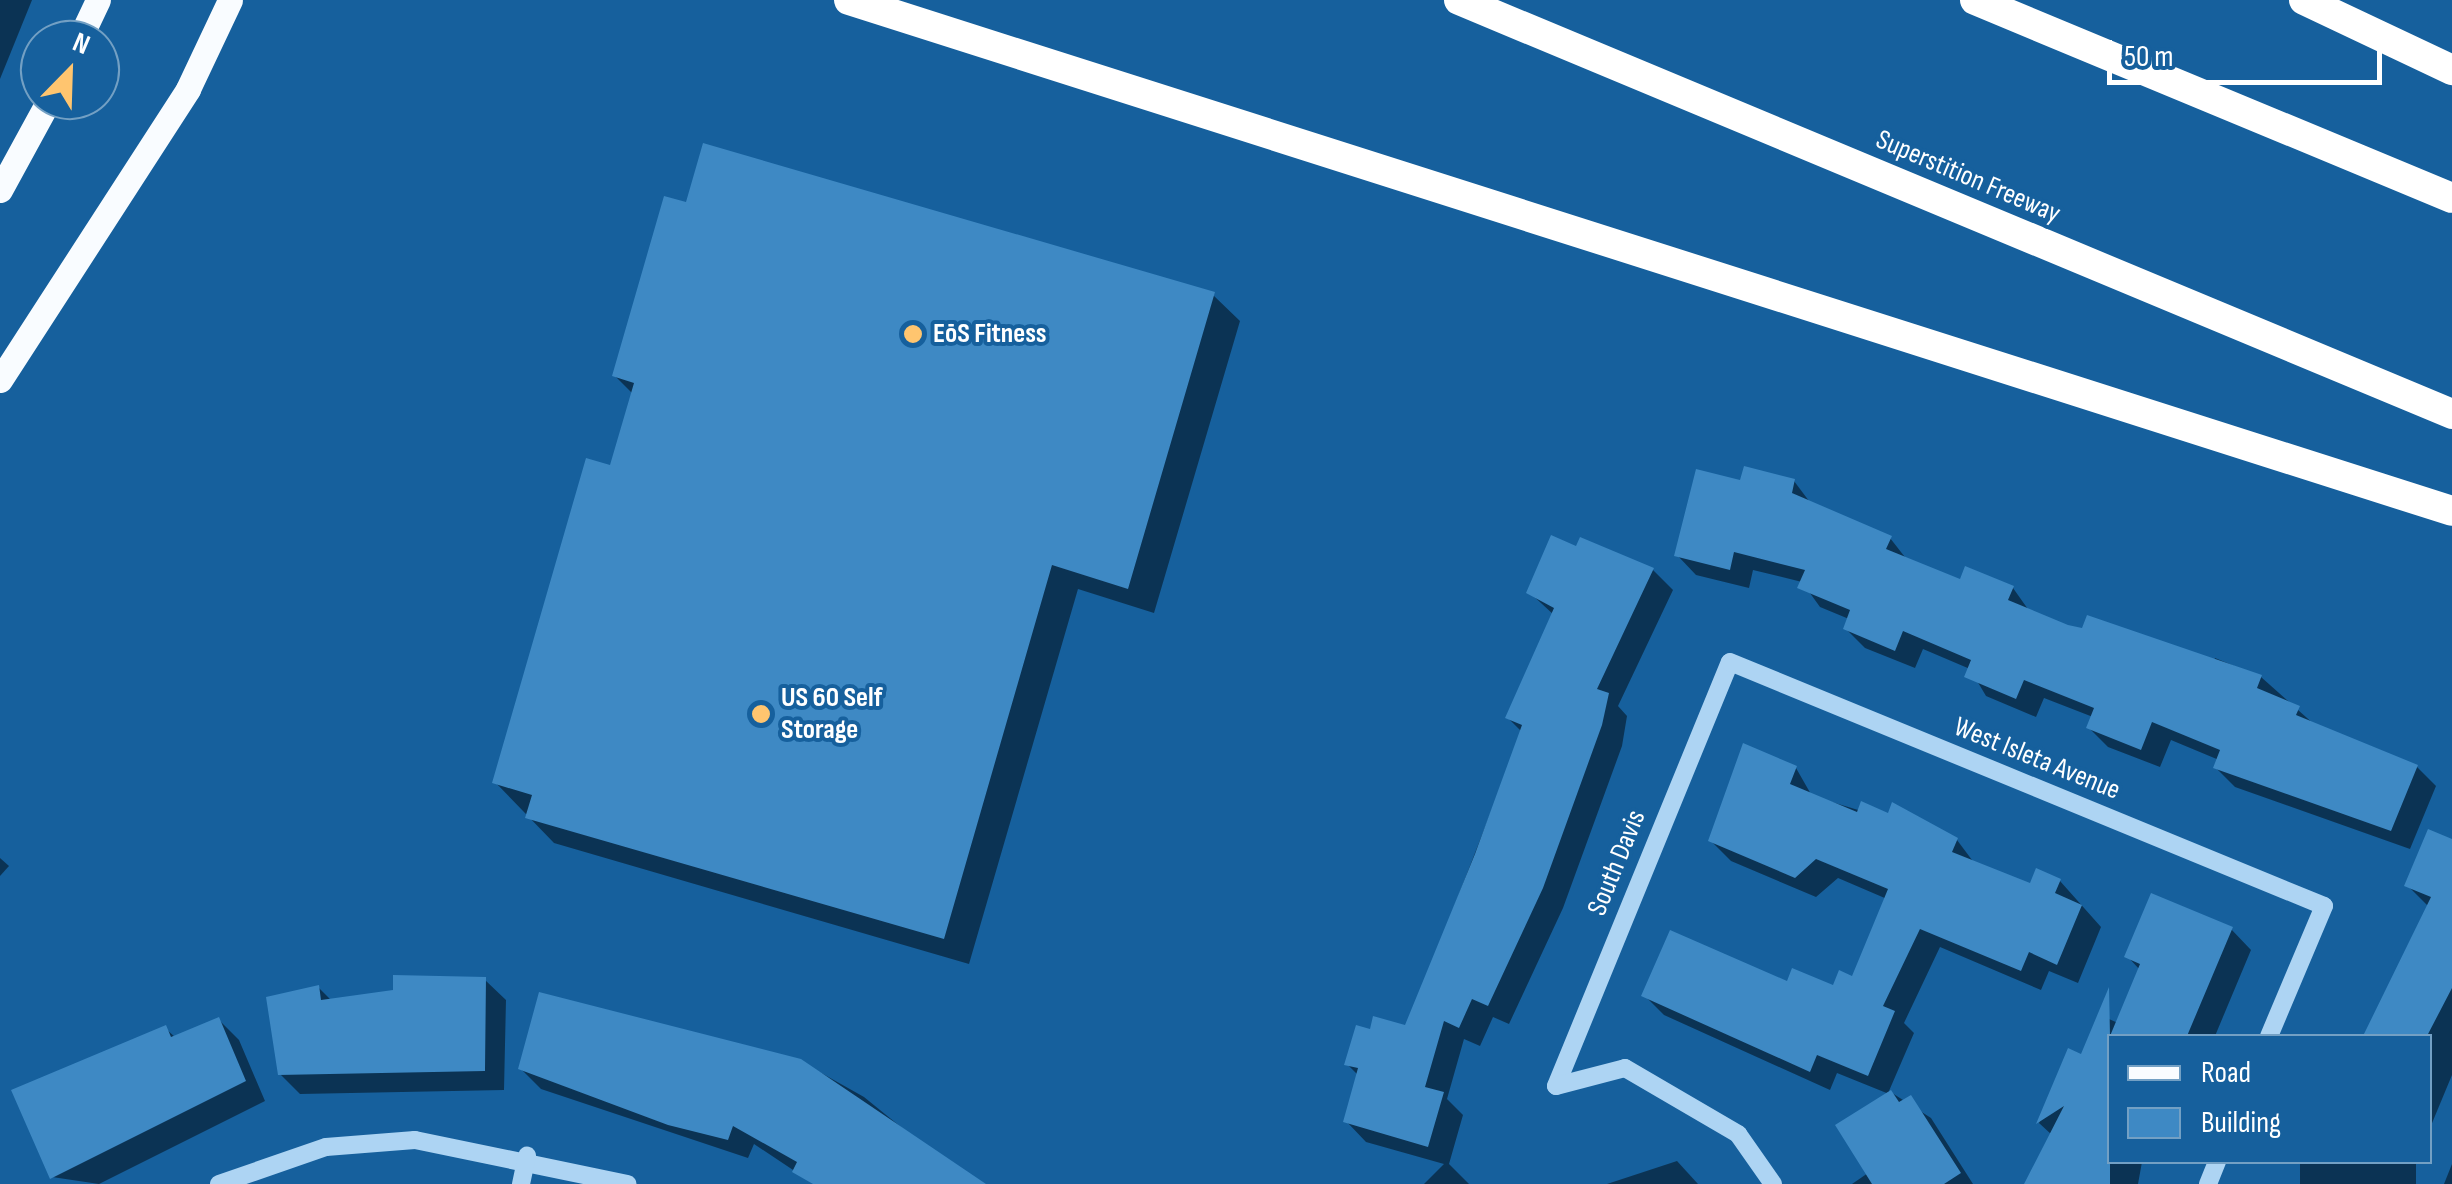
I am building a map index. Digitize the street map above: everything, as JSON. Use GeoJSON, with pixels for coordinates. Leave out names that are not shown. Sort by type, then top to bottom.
{"type":"FeatureCollection","features":[{"type":"Feature","properties":{"kind":"highway"},"geometry":{"type":"LineString","coordinates":[[849,0],[2452,511]]}},
{"type":"Feature","properties":{"kind":"highway","name":"Superstition Freeway"},"geometry":{"type":"LineString","coordinates":[[1459,0],[2452,414]]}},
{"type":"Feature","properties":{"kind":"highway"},"geometry":{"type":"LineString","coordinates":[[1975,0],[2452,198]]}},
{"type":"Feature","properties":{"kind":"highway"},"geometry":{"type":"LineString","coordinates":[[2304,0],[2452,70]]}},
{"type":"Feature","properties":{"kind":"main road"},"geometry":{"type":"LineString","coordinates":[[0,380],[188,89],[230,0]]}},
{"type":"Feature","properties":{"kind":"main road"},"geometry":{"type":"LineString","coordinates":[[0,190],[38,120]]}},
{"type":"Feature","properties":{"kind":"street","name":"West Isleta Avenue"},"geometry":{"type":"LineString","coordinates":[[1730,662],[2324,906],[2271,1034]]}},
{"type":"Feature","properties":{"kind":"street","name":"South Davis"},"geometry":{"type":"LineString","coordinates":[[1730,662],[1556,1086],[1624,1068],[1738,1134],[1774,1184]]}},
{"type":"Feature","properties":{"kind":"street"},"geometry":{"type":"LineString","coordinates":[[219,1184],[326,1147],[415,1140],[527,1156],[628,1184]]}},
{"type":"Feature","properties":{"kind":"street"},"geometry":{"type":"LineString","coordinates":[[521,1184],[527,1156]]}},
{"type":"Feature","properties":{"kind":"building"},"geometry":{"type":"Polygon","coordinates":[[[703,143],[1215,292],[1128,589],[1052,565],[944,939],[525,818],[532,795],[492,783],[586,458],[610,465],[634,383],[612,376],[664,196],[686,202],[703,143]]]}},
{"type":"Feature","properties":{"kind":"building"},"geometry":{"type":"Polygon","coordinates":[[[1744,466],[1795,479],[1792,493],[1892,536],[1886,549],[1960,579],[1965,566],[2014,586],[2008,600],[2068,625],[2082,628],[2087,615],[2262,675],[2257,688],[2300,706],[2296,715],[2418,765],[2391,831],[2213,768],[2220,750],[2152,722],[2141,750],[2086,728],[2094,708],[2024,680],[2016,699],[1964,677],[1971,660],[1903,631],[1895,651],[1843,629],[1850,610],[1797,588],[1805,570],[1734,552],[1730,570],[1674,556],[1696,469],[1740,480],[1744,466]]]}},
{"type":"Feature","properties":{"kind":"building"},"geometry":{"type":"Polygon","coordinates":[[[1551,535],[1576,546],[1580,537],[1654,568],[1597,689],[1609,693],[1602,725],[1543,888],[1488,1006],[1472,999],[1459,1028],[1444,1021],[1425,1087],[1444,1092],[1428,1147],[1343,1122],[1358,1068],[1344,1065],[1356,1025],[1370,1029],[1373,1016],[1405,1025],[1475,854],[1522,725],[1505,718],[1554,608],[1526,593],[1551,535]]]}},
{"type":"Feature","properties":{"kind":"building"},"geometry":{"type":"Polygon","coordinates":[[[1743,743],[1797,766],[1790,784],[1857,812],[1861,801],[1888,813],[1892,802],[1958,838],[1952,852],[2030,883],[2036,868],[2061,879],[2055,893],[2082,905],[2057,965],[2029,952],[2021,971],[1920,929],[1883,1006],[1895,1011],[1868,1076],[1817,1055],[1810,1072],[1641,996],[1670,930],[1787,981],[1792,968],[1833,985],[1839,970],[1852,976],[1888,889],[1816,859],[1795,878],[1708,841],[1743,743]]]}},
{"type":"Feature","properties":{"kind":"building"},"geometry":{"type":"Polygon","coordinates":[[[2428,829],[2452,839],[2452,988],[2428,1034],[2364,1034],[2431,897],[2404,886],[2428,829]]]}},
{"type":"Feature","properties":{"kind":"building"},"geometry":{"type":"Polygon","coordinates":[[[2151,893],[2233,927],[2188,1034],[2111,1034],[2140,964],[2124,957],[2151,893]]]}},
{"type":"Feature","properties":{"kind":"building"},"geometry":{"type":"Polygon","coordinates":[[[393,975],[486,977],[485,1071],[278,1075],[266,997],[319,985],[321,1000],[393,990],[393,975]]]}},
{"type":"Feature","properties":{"kind":"building"},"geometry":{"type":"Polygon","coordinates":[[[2109,987],[2110,1184],[2024,1184],[2064,1106],[2036,1124],[2068,1048],[2081,1054],[2109,987]]]}},
{"type":"Feature","properties":{"kind":"building"},"geometry":{"type":"Polygon","coordinates":[[[539,992],[801,1059],[986,1184],[813,1184],[792,1172],[797,1162],[733,1126],[728,1140],[668,1125],[518,1069],[539,992]]]}},
{"type":"Feature","properties":{"kind":"building"},"geometry":{"type":"Polygon","coordinates":[[[219,1017],[246,1081],[50,1179],[11,1090],[166,1025],[171,1037],[219,1017]]]}},
{"type":"Feature","properties":{"kind":"building"},"geometry":{"type":"Polygon","coordinates":[[[1891,1090],[1899,1102],[1911,1095],[1961,1173],[1944,1184],[1872,1184],[1835,1125],[1891,1090]]]}},
{"type":"Feature","properties":{"kind":"place","name":"EōS Fitness"},"geometry":{"type":"Point","coordinates":[913,334]}},
{"type":"Feature","properties":{"kind":"place","name":"US 60 Self Storage"},"geometry":{"type":"Point","coordinates":[761,714]}}]}
